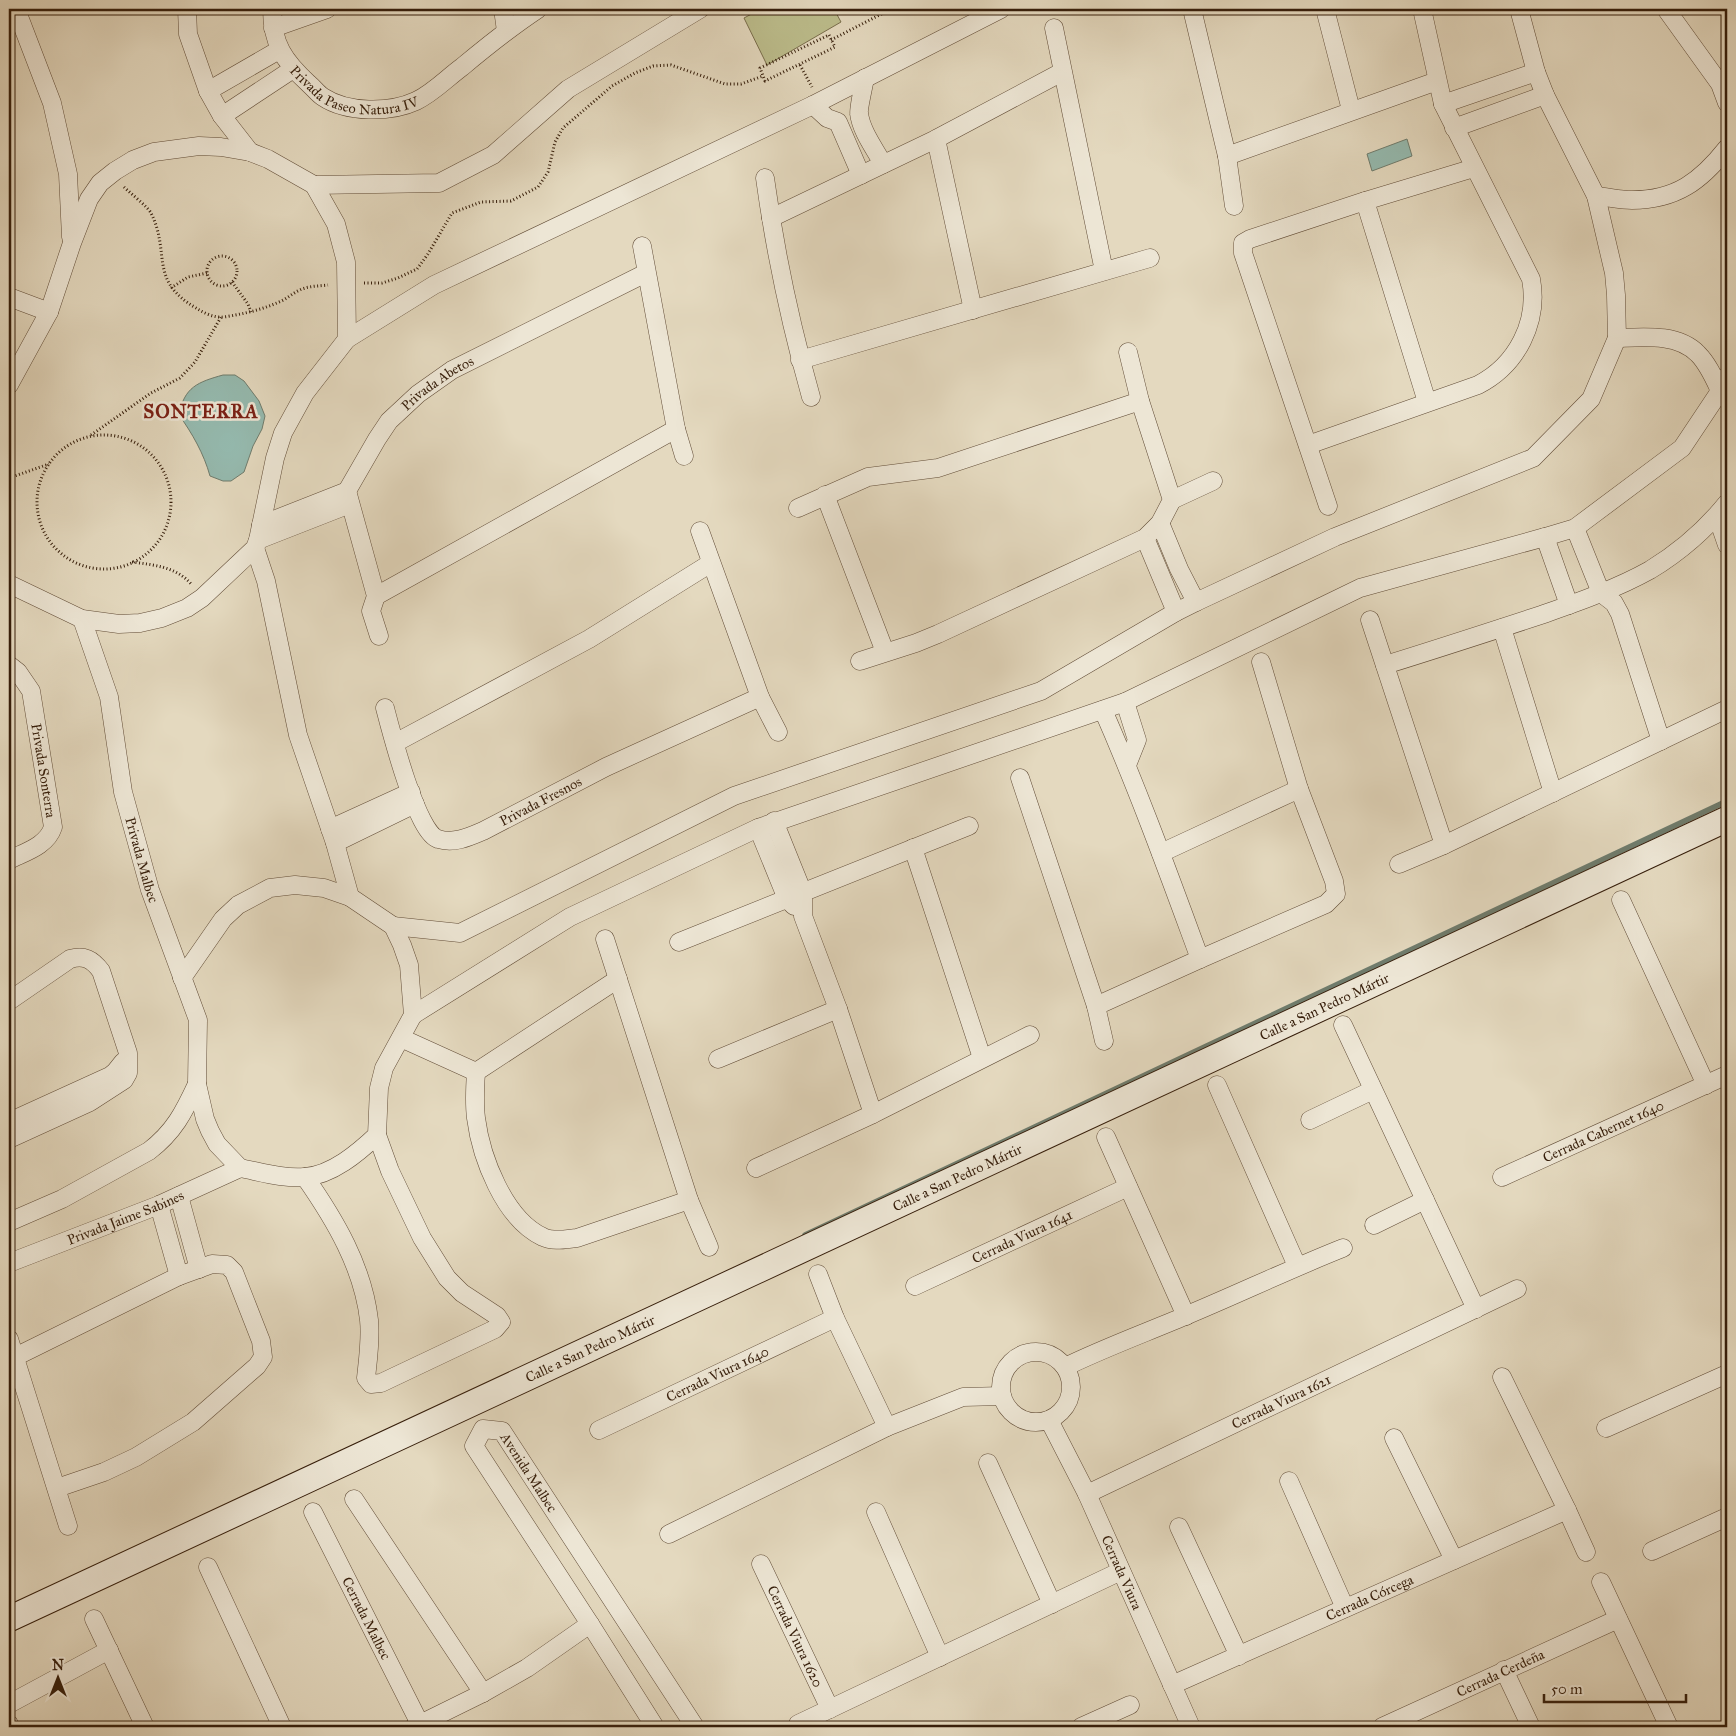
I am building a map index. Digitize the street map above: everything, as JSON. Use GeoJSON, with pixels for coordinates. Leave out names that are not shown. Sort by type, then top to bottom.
{"type":"FeatureCollection","features":[{"type":"Feature","properties":{"kind":"main road","name":"Calle a San Pedro Mártir"},"geometry":{"type":"LineString","coordinates":[[9,1619],[1727,819]]}},
{"type":"Feature","properties":{"kind":"street"},"geometry":{"type":"LineString","coordinates":[[16,9],[52,103],[68,174],[72,243]]}},
{"type":"Feature","properties":{"kind":"street"},"geometry":{"type":"LineString","coordinates":[[187,9],[188,34],[208,91],[222,116],[250,152]]}},
{"type":"Feature","properties":{"kind":"street","name":"Privada Paseo Natura IV"},"geometry":{"type":"LineString","coordinates":[[208,91],[279,50],[273,28],[272,9]]}},
{"type":"Feature","properties":{"kind":"street"},"geometry":{"type":"LineString","coordinates":[[273,28],[327,9]]}},
{"type":"Feature","properties":{"kind":"street"},"geometry":{"type":"LineString","coordinates":[[503,9],[506,31]]}},
{"type":"Feature","properties":{"kind":"street","name":"Privada Paseo Natura IV"},"geometry":{"type":"LineString","coordinates":[[222,116],[293,69],[324,98],[344,106],[366,110],[391,109],[416,101],[506,31],[538,9]]}},
{"type":"Feature","properties":{"kind":"street"},"geometry":{"type":"LineString","coordinates":[[314,186],[439,183],[493,155],[568,89],[700,9]]}},
{"type":"Feature","properties":{"kind":"street"},"geometry":{"type":"LineString","coordinates":[[350,897],[333,836],[298,735],[258,538],[275,458],[283,434],[305,393],[347,339],[434,285],[816,103],[1001,9]]}},
{"type":"Feature","properties":{"kind":"street"},"geometry":{"type":"LineString","coordinates":[[1192,9],[1227,156],[1234,206]]}},
{"type":"Feature","properties":{"kind":"street"},"geometry":{"type":"LineString","coordinates":[[1325,9],[1351,110]]}},
{"type":"Feature","properties":{"kind":"street"},"geometry":{"type":"LineString","coordinates":[[1308,446],[1490,379],[1502,370],[1520,347],[1533,310],[1534,294],[1532,279],[1443,104],[1436,80],[1422,9]]}},
{"type":"Feature","properties":{"kind":"street"},"geometry":{"type":"LineString","coordinates":[[392,926],[460,933],[734,796],[1041,691],[1196,602],[1335,537],[1533,458],[1591,399],[1617,338],[1616,295],[1614,273],[1596,196],[1545,95],[1536,72],[1519,9]]}},
{"type":"Feature","properties":{"kind":"street"},"geometry":{"type":"LineString","coordinates":[[1666,9],[1720,84],[1727,103]]}},
{"type":"Feature","properties":{"kind":"street"},"geometry":{"type":"LineString","coordinates":[[1054,28],[1104,271]]}},
{"type":"Feature","properties":{"kind":"street"},"geometry":{"type":"LineString","coordinates":[[279,50],[293,69]]}},
{"type":"Feature","properties":{"kind":"street"},"geometry":{"type":"LineString","coordinates":[[771,218],[936,138],[1062,72]]}},
{"type":"Feature","properties":{"kind":"street"},"geometry":{"type":"LineString","coordinates":[[1443,104],[1536,72]]}},
{"type":"Feature","properties":{"kind":"street"},"geometry":{"type":"LineString","coordinates":[[864,78],[862,99],[858,112],[865,131],[883,164]]}},
{"type":"Feature","properties":{"kind":"street"},"geometry":{"type":"LineString","coordinates":[[1227,156],[1436,80]]}},
{"type":"Feature","properties":{"kind":"street"},"geometry":{"type":"LineString","coordinates":[[1454,128],[1545,95]]}},
{"type":"Feature","properties":{"kind":"street"},"geometry":{"type":"LineString","coordinates":[[816,103],[827,118],[838,122],[848,119],[858,112]]}},
{"type":"Feature","properties":{"kind":"street"},"geometry":{"type":"LineString","coordinates":[[838,122],[861,175]]}},
{"type":"Feature","properties":{"kind":"street"},"geometry":{"type":"LineString","coordinates":[[936,138],[973,310]]}},
{"type":"Feature","properties":{"kind":"street"},"geometry":{"type":"LineString","coordinates":[[9,385],[49,312],[89,199],[100,183],[133,160],[154,152],[176,148],[221,147],[250,152],[268,159],[314,186],[336,224],[346,262],[347,339]]}},
{"type":"Feature","properties":{"kind":"street"},"geometry":{"type":"LineString","coordinates":[[1596,196],[1632,200],[1665,196],[1682,190],[1701,178],[1727,148]]}},
{"type":"Feature","properties":{"kind":"street"},"geometry":{"type":"LineString","coordinates":[[1328,506],[1243,253],[1243,244],[1250,239],[1365,201],[1474,168]]}},
{"type":"Feature","properties":{"kind":"street"},"geometry":{"type":"LineString","coordinates":[[766,178],[771,218],[800,360],[810,397]]}},
{"type":"Feature","properties":{"kind":"street"},"geometry":{"type":"LineString","coordinates":[[1365,201],[1427,402]]}},
{"type":"Feature","properties":{"kind":"street"},"geometry":{"type":"LineString","coordinates":[[642,246],[676,429],[684,456]]}},
{"type":"Feature","properties":{"kind":"street"},"geometry":{"type":"LineString","coordinates":[[800,360],[1150,258]]}},
{"type":"Feature","properties":{"kind":"street","name":"Privada Abetos"},"geometry":{"type":"LineString","coordinates":[[348,498],[376,438],[389,421],[435,381],[452,370],[646,273]]}},
{"type":"Feature","properties":{"kind":"street"},"geometry":{"type":"LineString","coordinates":[[9,297],[49,312]]}},
{"type":"Feature","properties":{"kind":"street"},"geometry":{"type":"LineString","coordinates":[[305,1177],[329,1212],[346,1244],[364,1291],[369,1320],[366,1378],[371,1384],[381,1383],[496,1329],[500,1322],[499,1318],[462,1293],[446,1278],[422,1238],[390,1171],[377,1135],[379,1088],[384,1068],[413,1015],[570,917],[766,824],[1125,702],[1360,588],[1545,538],[1575,528],[1682,448],[1724,383],[1689,346],[1676,341],[1655,338],[1617,338]]}},
{"type":"Feature","properties":{"kind":"street"},"geometry":{"type":"LineString","coordinates":[[1128,352],[1140,401],[1172,500]]}},
{"type":"Feature","properties":{"kind":"street"},"geometry":{"type":"LineString","coordinates":[[798,508],[868,477],[938,468],[1140,401]]}},
{"type":"Feature","properties":{"kind":"street"},"geometry":{"type":"LineString","coordinates":[[376,596],[676,429]]}},
{"type":"Feature","properties":{"kind":"street"},"geometry":{"type":"LineString","coordinates":[[860,661],[938,634],[1146,538],[1160,523],[1172,500],[1213,481]]}},
{"type":"Feature","properties":{"kind":"street"},"geometry":{"type":"LineString","coordinates":[[825,495],[885,652]]}},
{"type":"Feature","properties":{"kind":"street"},"geometry":{"type":"LineString","coordinates":[[9,584],[82,619],[119,624],[162,618],[187,608],[202,598],[258,538],[348,498],[376,596],[371,611],[380,636]]}},
{"type":"Feature","properties":{"kind":"street"},"geometry":{"type":"LineString","coordinates":[[1722,510],[1727,545]]}},
{"type":"Feature","properties":{"kind":"street"},"geometry":{"type":"LineString","coordinates":[[1385,665],[1502,628],[1601,593],[1656,565],[1677,551],[1722,510]]}},
{"type":"Feature","properties":{"kind":"street"},"geometry":{"type":"LineString","coordinates":[[1160,523],[1179,569],[1196,602]]}},
{"type":"Feature","properties":{"kind":"street"},"geometry":{"type":"LineString","coordinates":[[1575,528],[1601,593],[1614,603],[1620,614],[1660,741]]}},
{"type":"Feature","properties":{"kind":"street"},"geometry":{"type":"LineString","coordinates":[[700,530],[760,697],[778,732]]}},
{"type":"Feature","properties":{"kind":"street"},"geometry":{"type":"LineString","coordinates":[[1146,538],[1176,612]]}},
{"type":"Feature","properties":{"kind":"street"},"geometry":{"type":"LineString","coordinates":[[1545,538],[1569,605]]}},
{"type":"Feature","properties":{"kind":"street"},"geometry":{"type":"LineString","coordinates":[[395,743],[589,639],[712,563]]}},
{"type":"Feature","properties":{"kind":"street","name":"Privada Malbec"},"geometry":{"type":"LineString","coordinates":[[82,619],[110,697],[124,792],[150,890],[198,1020],[197,1084],[210,1131],[226,1155],[240,1168]]}},
{"type":"Feature","properties":{"kind":"street"},"geometry":{"type":"LineString","coordinates":[[1370,620],[1444,845]]}},
{"type":"Feature","properties":{"kind":"street"},"geometry":{"type":"LineString","coordinates":[[1502,628],[1553,793]]}},
{"type":"Feature","properties":{"kind":"street"},"geometry":{"type":"LineString","coordinates":[[1096,1006],[1326,904],[1336,894],[1334,881],[1299,789],[1261,662]]}},
{"type":"Feature","properties":{"kind":"street","name":"Privada Sonterra"},"geometry":{"type":"LineString","coordinates":[[9,665],[18,672],[31,691],[53,827],[40,844],[9,860]]}},
{"type":"Feature","properties":{"kind":"street","name":"Privada Fresnos"},"geometry":{"type":"LineString","coordinates":[[384,708],[413,798],[428,832],[438,839],[455,841],[466,838],[606,767],[760,697]]}},
{"type":"Feature","properties":{"kind":"street"},"geometry":{"type":"LineString","coordinates":[[1125,702],[1137,740],[1127,765]]}},
{"type":"Feature","properties":{"kind":"street"},"geometry":{"type":"LineString","coordinates":[[1398,864],[1444,845],[1727,709]]}},
{"type":"Feature","properties":{"kind":"street"},"geometry":{"type":"LineString","coordinates":[[1103,710],[1127,765],[1200,959]]}},
{"type":"Feature","properties":{"kind":"street"},"geometry":{"type":"LineString","coordinates":[[1020,778],[1096,1006],[1104,1041]]}},
{"type":"Feature","properties":{"kind":"street"},"geometry":{"type":"LineString","coordinates":[[1161,853],[1299,789]]}},
{"type":"Feature","properties":{"kind":"street"},"geometry":{"type":"LineString","coordinates":[[333,836],[413,798]]}},
{"type":"Feature","properties":{"kind":"street"},"geometry":{"type":"LineString","coordinates":[[766,824],[838,1009],[872,1114]]}},
{"type":"Feature","properties":{"kind":"street"},"geometry":{"type":"LineString","coordinates":[[678,942],[969,826]]}},
{"type":"Feature","properties":{"kind":"street"},"geometry":{"type":"LineString","coordinates":[[913,848],[982,1058]]}},
{"type":"Feature","properties":{"kind":"street"},"geometry":{"type":"LineString","coordinates":[[182,978],[223,919],[238,904],[270,888],[295,885],[324,888],[350,897],[392,926],[402,945],[408,965],[413,1015]]}},
{"type":"Feature","properties":{"kind":"street"},"geometry":{"type":"LineString","coordinates":[[1621,900],[1706,1085]]}},
{"type":"Feature","properties":{"kind":"street"},"geometry":{"type":"LineString","coordinates":[[605,939],[690,1200],[709,1247]]}},
{"type":"Feature","properties":{"kind":"street"},"geometry":{"type":"LineString","coordinates":[[9,1001],[70,959],[86,958],[95,962],[101,971],[128,1053],[128,1073],[124,1080],[90,1102],[9,1139]]}},
{"type":"Feature","properties":{"kind":"street"},"geometry":{"type":"LineString","coordinates":[[476,1072],[618,979]]}},
{"type":"Feature","properties":{"kind":"street"},"geometry":{"type":"LineString","coordinates":[[718,1059],[838,1009]]}},
{"type":"Feature","properties":{"kind":"street"},"geometry":{"type":"LineString","coordinates":[[1343,1025],[1476,1309]]}},
{"type":"Feature","properties":{"kind":"street"},"geometry":{"type":"LineString","coordinates":[[756,1168],[872,1114],[1030,1035]]}},
{"type":"Feature","properties":{"kind":"street"},"geometry":{"type":"LineString","coordinates":[[401,1038],[476,1072]]}},
{"type":"Feature","properties":{"kind":"street"},"geometry":{"type":"LineString","coordinates":[[9,1122],[110,1076],[120,1067],[128,1053]]}},
{"type":"Feature","properties":{"kind":"street"},"geometry":{"type":"LineString","coordinates":[[476,1072],[475,1106],[481,1144],[490,1170],[503,1198],[511,1210],[530,1229],[544,1238],[561,1240],[577,1238],[690,1200]]}},
{"type":"Feature","properties":{"kind":"street","name":"Cerrada Cabernet 1640"},"geometry":{"type":"LineString","coordinates":[[1502,1177],[1727,1075]]}},
{"type":"Feature","properties":{"kind":"street"},"geometry":{"type":"LineString","coordinates":[[9,1222],[62,1198],[149,1151],[161,1142],[174,1128],[197,1084]]}},
{"type":"Feature","properties":{"kind":"street"},"geometry":{"type":"LineString","coordinates":[[1217,1085],[1297,1266]]}},
{"type":"Feature","properties":{"kind":"street"},"geometry":{"type":"LineString","coordinates":[[1310,1120],[1373,1090]]}},
{"type":"Feature","properties":{"kind":"street"},"geometry":{"type":"LineString","coordinates":[[240,1168],[272,1175],[305,1177],[325,1172],[344,1161],[362,1149],[377,1135]]}},
{"type":"Feature","properties":{"kind":"street"},"geometry":{"type":"LineString","coordinates":[[1106,1137],[1186,1316]]}},
{"type":"Feature","properties":{"kind":"street","name":"Privada Jaime Sabines"},"geometry":{"type":"LineString","coordinates":[[9,1263],[159,1205],[240,1168]]}},
{"type":"Feature","properties":{"kind":"street","name":"Cerrada Viura 1641"},"geometry":{"type":"LineString","coordinates":[[915,1286],[1128,1187]]}},
{"type":"Feature","properties":{"kind":"street"},"geometry":{"type":"LineString","coordinates":[[179,1196],[199,1268]]}},
{"type":"Feature","properties":{"kind":"street"},"geometry":{"type":"LineString","coordinates":[[1374,1225],[1425,1200]]}},
{"type":"Feature","properties":{"kind":"street"},"geometry":{"type":"LineString","coordinates":[[159,1205],[179,1276]]}},
{"type":"Feature","properties":{"kind":"street"},"geometry":{"type":"LineString","coordinates":[[1065,1368],[1100,1350],[1186,1316],[1297,1266],[1343,1248]]}},
{"type":"Feature","properties":{"kind":"street"},"geometry":{"type":"LineString","coordinates":[[15,1357],[179,1276],[212,1264],[227,1265],[234,1272],[261,1341],[263,1357],[260,1362],[194,1422],[136,1457],[104,1472],[57,1488]]}},
{"type":"Feature","properties":{"kind":"street"},"geometry":{"type":"LineString","coordinates":[[818,1274],[835,1318],[887,1427]]}},
{"type":"Feature","properties":{"kind":"street","name":"Cerrada Viura 1621"},"geometry":{"type":"LineString","coordinates":[[1087,1494],[1517,1289]]}},
{"type":"Feature","properties":{"kind":"street","name":"Cerrada Viura 1640"},"geometry":{"type":"LineString","coordinates":[[599,1430],[835,1318]]}},
{"type":"Feature","properties":{"kind":"street"},"geometry":{"type":"LineString","coordinates":[[9,1339],[68,1526]]}},
{"type":"Feature","properties":{"kind":"street"},"geometry":{"type":"LineString","coordinates":[[1040,1353],[1054,1357],[1065,1368],[1070,1379],[1071,1391],[1068,1403],[1060,1413],[1049,1420],[1036,1422],[1023,1420],[1011,1412],[1004,1401],[1001,1388],[1004,1373],[1012,1362],[1025,1354],[1040,1353]]}},
{"type":"Feature","properties":{"kind":"street"},"geometry":{"type":"LineString","coordinates":[[1606,1428],[1727,1374]]}},
{"type":"Feature","properties":{"kind":"street"},"geometry":{"type":"LineString","coordinates":[[1502,1377],[1586,1552]]}},
{"type":"Feature","properties":{"kind":"street"},"geometry":{"type":"LineString","coordinates":[[669,1534],[887,1427],[963,1397],[1002,1396]]}},
{"type":"Feature","properties":{"kind":"street","name":"Cerrada Viura"},"geometry":{"type":"LineString","coordinates":[[1049,1420],[1087,1494],[1192,1727]]}},
{"type":"Feature","properties":{"kind":"street","name":"Avenida Malbec"},"geometry":{"type":"LineString","coordinates":[[655,1727],[474,1446],[483,1429],[502,1431],[695,1727]]}},
{"type":"Feature","properties":{"kind":"street"},"geometry":{"type":"LineString","coordinates":[[1394,1438],[1454,1560]]}},
{"type":"Feature","properties":{"kind":"street"},"geometry":{"type":"LineString","coordinates":[[988,1463],[1052,1604]]}},
{"type":"Feature","properties":{"kind":"street"},"geometry":{"type":"LineString","coordinates":[[1289,1481],[1346,1608]]}},
{"type":"Feature","properties":{"kind":"street"},"geometry":{"type":"LineString","coordinates":[[354,1500],[483,1693]]}},
{"type":"Feature","properties":{"kind":"street","name":"Cerrada Córcega"},"geometry":{"type":"LineString","coordinates":[[1172,1685],[1567,1510]]}},
{"type":"Feature","properties":{"kind":"street","name":"Cerrada Malbec"},"geometry":{"type":"LineString","coordinates":[[313,1512],[417,1726],[483,1693],[527,1668],[590,1624]]}},
{"type":"Feature","properties":{"kind":"street"},"geometry":{"type":"LineString","coordinates":[[876,1512],[940,1657]]}},
{"type":"Feature","properties":{"kind":"street"},"geometry":{"type":"LineString","coordinates":[[1652,1552],[1727,1517]]}},
{"type":"Feature","properties":{"kind":"street"},"geometry":{"type":"LineString","coordinates":[[1179,1527],[1239,1656]]}},
{"type":"Feature","properties":{"kind":"street","name":"Cerrada Viura 1620"},"geometry":{"type":"LineString","coordinates":[[761,1564],[830,1709]]}},
{"type":"Feature","properties":{"kind":"street"},"geometry":{"type":"LineString","coordinates":[[208,1567],[282,1727]]}},
{"type":"Feature","properties":{"kind":"street"},"geometry":{"type":"LineString","coordinates":[[798,1724],[1121,1571]]}},
{"type":"Feature","properties":{"kind":"street"},"geometry":{"type":"LineString","coordinates":[[1602,1582],[1669,1727]]}},
{"type":"Feature","properties":{"kind":"street"},"geometry":{"type":"LineString","coordinates":[[94,1619],[145,1727]]}},
{"type":"Feature","properties":{"kind":"street","name":"Cerrada Cerdeña"},"geometry":{"type":"LineString","coordinates":[[1392,1725],[1504,1670],[1618,1619]]}},
{"type":"Feature","properties":{"kind":"street"},"geometry":{"type":"LineString","coordinates":[[9,1704],[109,1650]]}},
{"type":"Feature","properties":{"kind":"street"},"geometry":{"type":"LineString","coordinates":[[1504,1670],[1531,1727]]}},
{"type":"Feature","properties":{"kind":"street"},"geometry":{"type":"LineString","coordinates":[[1081,1727],[1130,1705]]}},
{"type":"Feature","properties":{"kind":"path"},"geometry":{"type":"LineString","coordinates":[[831,40],[891,9]]}},
{"type":"Feature","properties":{"kind":"path"},"geometry":{"type":"LineString","coordinates":[[829,35],[835,48],[800,65],[765,81],[760,68],[829,35]]}},
{"type":"Feature","properties":{"kind":"path"},"geometry":{"type":"LineString","coordinates":[[111,174],[136,200],[150,210],[159,232],[165,276],[172,288],[182,300],[206,314],[221,317],[251,312],[280,302],[301,290],[316,286],[382,282],[398,278],[417,269],[452,213],[481,202],[511,201],[538,187],[548,172],[554,142],[563,128],[612,86],[635,73],[653,66],[671,65],[725,84],[741,84],[763,76]]}},
{"type":"Feature","properties":{"kind":"path"},"geometry":{"type":"LineString","coordinates":[[800,65],[816,103]]}},
{"type":"Feature","properties":{"kind":"path"},"geometry":{"type":"LineString","coordinates":[[221,256],[227,257],[236,265],[238,271],[236,278],[232,282],[225,286],[217,285],[210,281],[207,267],[210,261],[215,257],[221,256]]}},
{"type":"Feature","properties":{"kind":"path"},"geometry":{"type":"LineString","coordinates":[[172,288],[188,277],[207,273]]}},
{"type":"Feature","properties":{"kind":"path"},"geometry":{"type":"LineString","coordinates":[[232,282],[248,304],[251,312]]}},
{"type":"Feature","properties":{"kind":"path"},"geometry":{"type":"LineString","coordinates":[[89,436],[110,435],[129,440],[146,450],[160,464],[168,482],[171,502],[168,522],[159,540],[146,554],[132,562],[109,568],[89,567],[70,559],[54,547],[43,530],[37,511],[38,492],[44,472],[55,456],[71,444],[89,436],[151,393],[180,378],[195,362],[221,317]]}},
{"type":"Feature","properties":{"kind":"path"},"geometry":{"type":"LineString","coordinates":[[9,478],[50,463]]}},
{"type":"Feature","properties":{"kind":"path"},"geometry":{"type":"LineString","coordinates":[[132,562],[167,568],[184,576],[202,598]]}},
{"type":"Feature","properties":{"kind":"green space"},"geometry":{"type":"Polygon","coordinates":[[[761,9],[834,9],[841,22],[767,65],[744,18],[761,9]]]}},
{"type":"Feature","properties":{"kind":"water"},"geometry":{"type":"Polygon","coordinates":[[[1407,139],[1412,156],[1372,171],[1367,154],[1407,139]]]}},
{"type":"Feature","properties":{"kind":"water"},"geometry":{"type":"Polygon","coordinates":[[[223,375],[235,375],[244,381],[259,401],[265,416],[262,429],[253,446],[244,472],[231,481],[223,481],[210,476],[197,444],[179,415],[184,398],[194,387],[206,380],[223,375]]]}},
{"type":"Feature","properties":{"kind":"waterway"},"geometry":{"type":"LineString","coordinates":[[805,1235],[1727,801]]}},
{"type":"Feature","properties":{"kind":"district","name":"SONTERRA"},"geometry":{"type":"Point","coordinates":[201,411]}}]}
